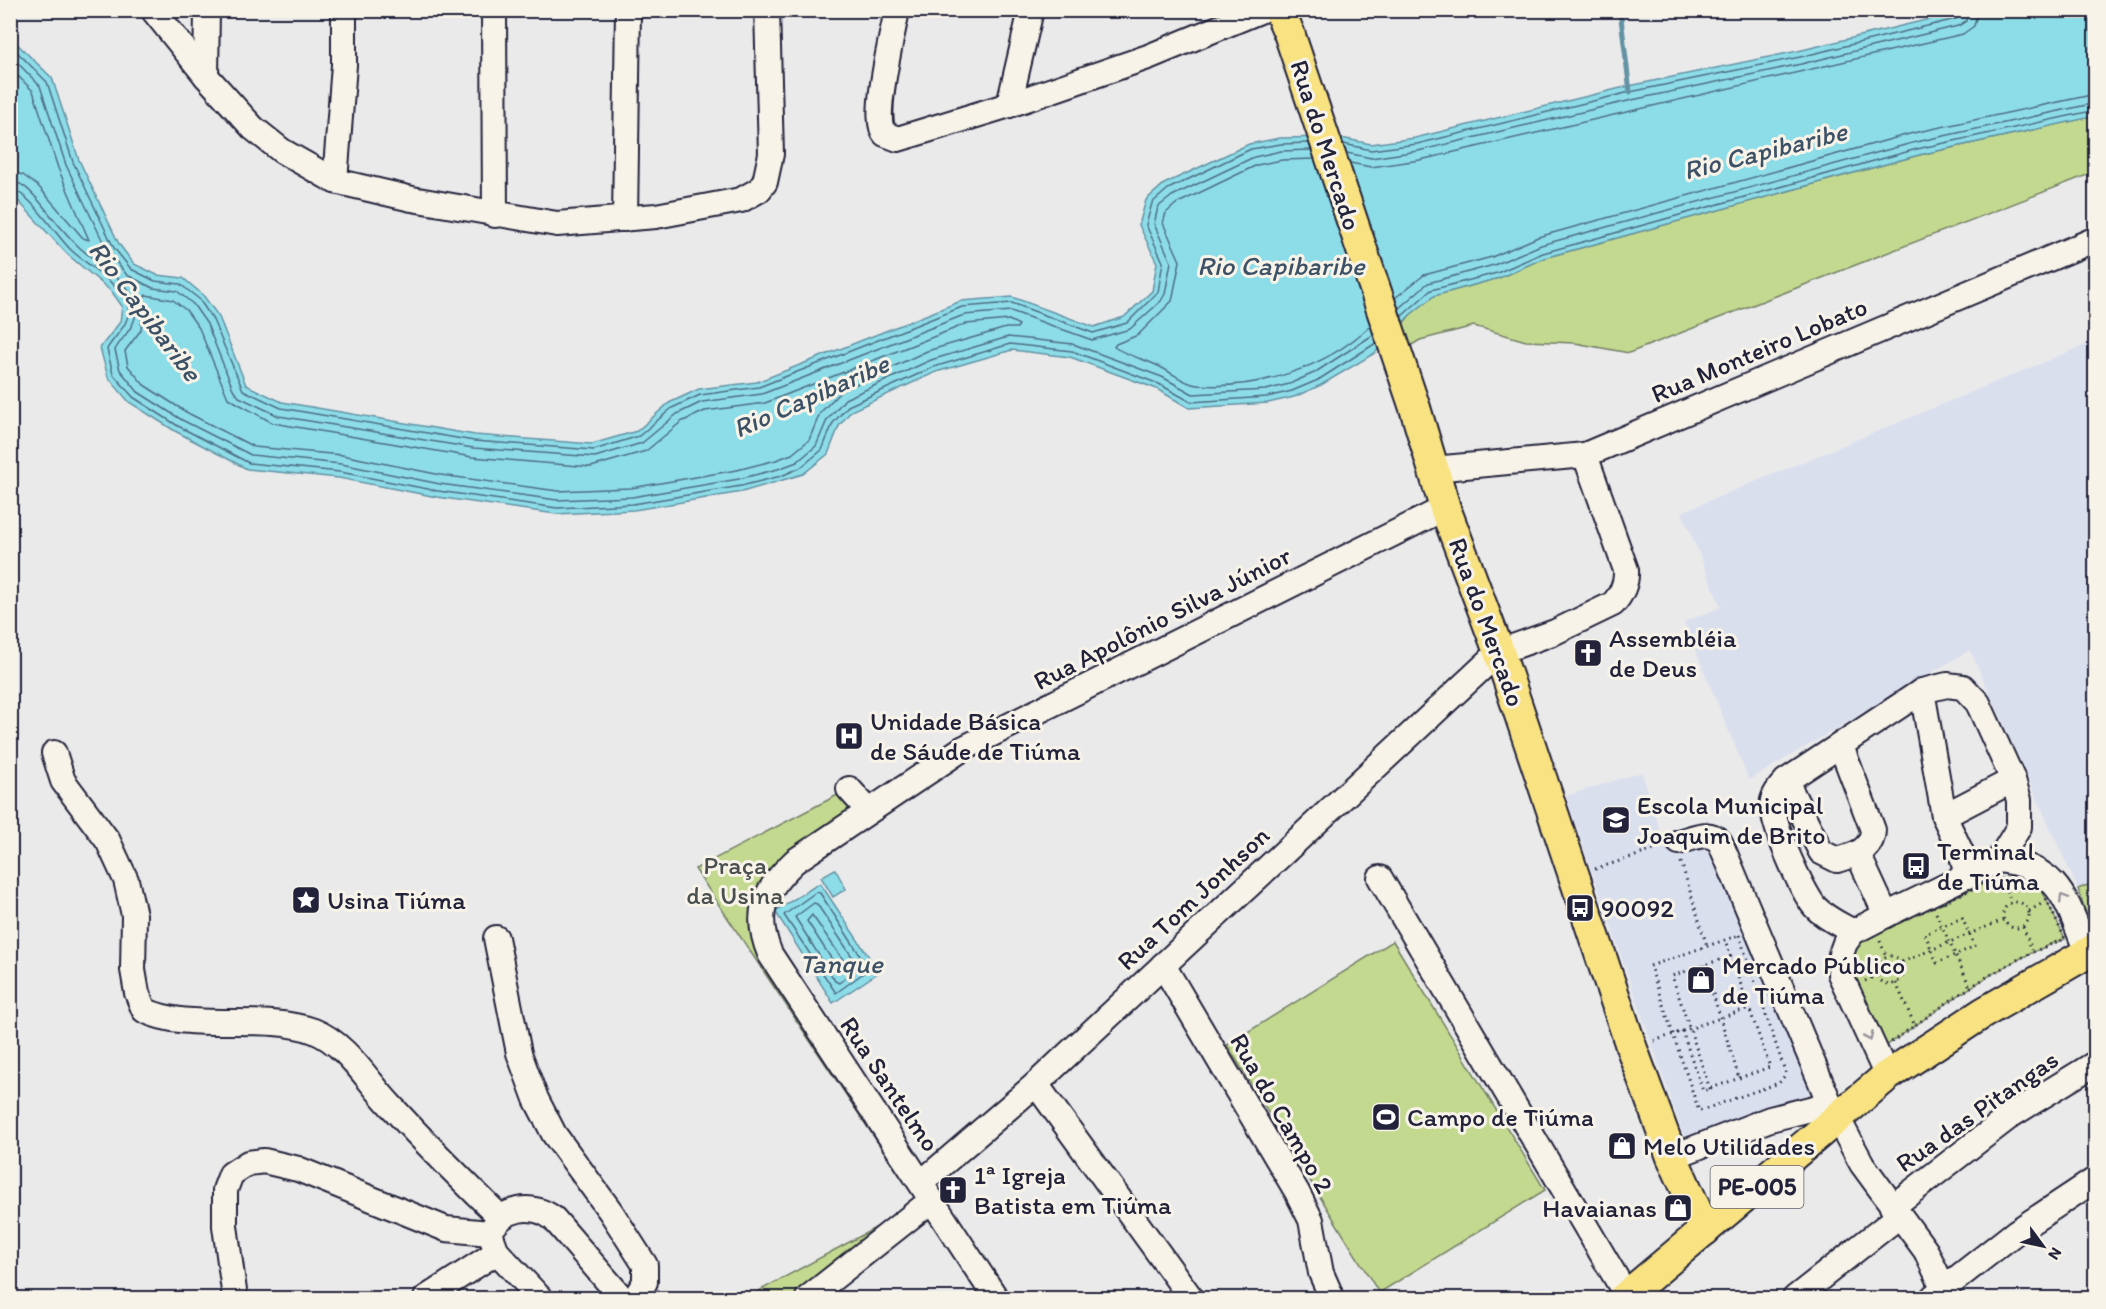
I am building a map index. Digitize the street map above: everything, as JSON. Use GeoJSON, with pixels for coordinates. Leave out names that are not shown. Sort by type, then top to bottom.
{"type":"FeatureCollection","features":[{"type":"Feature","properties":{"kind":"main road","name":"Rua do Mercado"},"geometry":{"type":"LineString","coordinates":[[1279,10],[1289,33],[1445,508],[1499,652],[1632,1049],[1672,1157],[1705,1230]]}},
{"type":"Feature","properties":{"kind":"main road","name":"PE-005"},"geometry":{"type":"LineString","coordinates":[[1627,1298],[1705,1230],[1834,1111],[1887,1076],[1976,1000],[2091,950]]}},
{"type":"Feature","properties":{"kind":"street"},"geometry":{"type":"LineString","coordinates":[[153,10],[206,76],[253,128],[282,151],[335,181],[495,215],[557,224],[656,216],[752,196],[765,182],[771,154],[767,10]]}},
{"type":"Feature","properties":{"kind":"street"},"geometry":{"type":"LineString","coordinates":[[206,76],[207,10]]}},
{"type":"Feature","properties":{"kind":"street"},"geometry":{"type":"LineString","coordinates":[[335,181],[344,65],[344,10]]}},
{"type":"Feature","properties":{"kind":"street"},"geometry":{"type":"LineString","coordinates":[[494,10],[495,215]]}},
{"type":"Feature","properties":{"kind":"street"},"geometry":{"type":"LineString","coordinates":[[626,219],[628,10]]}},
{"type":"Feature","properties":{"kind":"street"},"geometry":{"type":"LineString","coordinates":[[897,10],[880,105],[881,130],[890,137],[898,139],[1010,105],[1148,57],[1262,10]]}},
{"type":"Feature","properties":{"kind":"street"},"geometry":{"type":"LineString","coordinates":[[1010,105],[1031,10]]}},
{"type":"Feature","properties":{"kind":"street","name":"Rua Monteiro Lobato"},"geometry":{"type":"LineString","coordinates":[[1433,469],[1585,454],[2096,239]]}},
{"type":"Feature","properties":{"kind":"street"},"geometry":{"type":"LineString","coordinates":[[1499,652],[1555,632],[1613,604],[1620,597],[1627,579],[1626,570],[1585,454]]}},
{"type":"Feature","properties":{"kind":"street","name":"Rua Apolônio Silva Júnior"},"geometry":{"type":"LineString","coordinates":[[766,895],[777,878],[795,861],[962,749],[1445,508]]}},
{"type":"Feature","properties":{"kind":"street","name":"Rua Tom Jonhson"},"geometry":{"type":"LineString","coordinates":[[808,1299],[927,1191],[1036,1084],[1499,652]]}},
{"type":"Feature","properties":{"kind":"street"},"geometry":{"type":"LineString","coordinates":[[1872,926],[1814,905],[1784,846],[1773,803],[1778,790],[1786,781],[1922,691],[1956,685],[1972,693],[2013,780],[2019,800],[2019,827],[2000,869]]}},
{"type":"Feature","properties":{"kind":"street"},"geometry":{"type":"LineString","coordinates":[[1922,691],[1944,816],[1961,852],[1967,876]]}},
{"type":"Feature","properties":{"kind":"street"},"geometry":{"type":"LineString","coordinates":[[1786,781],[1821,852],[1837,860],[1858,854],[1871,841],[1873,830],[1841,746]]}},
{"type":"Feature","properties":{"kind":"street"},"geometry":{"type":"LineString","coordinates":[[54,753],[63,781],[108,841],[126,880],[134,915],[136,993],[144,1010],[176,1019],[258,1021],[295,1026],[315,1032],[334,1042],[496,1234],[540,1299]]}},
{"type":"Feature","properties":{"kind":"street"},"geometry":{"type":"LineString","coordinates":[[1944,816],[2013,780]]}},
{"type":"Feature","properties":{"kind":"street"},"geometry":{"type":"LineString","coordinates":[[849,789],[868,810]]}},
{"type":"Feature","properties":{"kind":"street"},"geometry":{"type":"LineString","coordinates":[[1677,843],[1707,834],[1713,835],[1720,842],[1834,1111],[1862,1164],[1926,1251],[1941,1295],[2016,1232],[2096,1179]]}},
{"type":"Feature","properties":{"kind":"street"},"geometry":{"type":"LineString","coordinates":[[1858,854],[1872,926]]}},
{"type":"Feature","properties":{"kind":"street"},"geometry":{"type":"LineString","coordinates":[[1887,1076],[1840,974],[1840,954],[1872,926],[1967,876],[2000,869],[2037,868],[2049,877],[2068,906],[2091,950]]}},
{"type":"Feature","properties":{"kind":"street"},"geometry":{"type":"LineString","coordinates":[[1380,878],[1627,1298]]}},
{"type":"Feature","properties":{"kind":"street","name":"Rua Santelmo"},"geometry":{"type":"LineString","coordinates":[[766,895],[760,917],[764,939],[770,954],[996,1299]]}},
{"type":"Feature","properties":{"kind":"street"},"geometry":{"type":"LineString","coordinates":[[496,938],[519,1053],[536,1099],[554,1134],[640,1254],[645,1265],[645,1282],[635,1299]]}},
{"type":"Feature","properties":{"kind":"street","name":"Rua do Campo 2"},"geometry":{"type":"LineString","coordinates":[[1163,965],[1297,1192],[1311,1220],[1321,1273],[1332,1299]]}},
{"type":"Feature","properties":{"kind":"street","name":"Rua das Pitangas"},"geometry":{"type":"LineString","coordinates":[[1795,1299],[2013,1114],[2096,1063]]}},
{"type":"Feature","properties":{"kind":"street"},"geometry":{"type":"LineString","coordinates":[[1036,1084],[1191,1299]]}},
{"type":"Feature","properties":{"kind":"street"},"geometry":{"type":"LineString","coordinates":[[1672,1157],[1770,1119],[1834,1111]]}},
{"type":"Feature","properties":{"kind":"street"},"geometry":{"type":"LineString","coordinates":[[235,1299],[225,1226],[225,1190],[231,1174],[248,1163],[264,1161],[297,1169],[446,1229],[496,1234]]}},
{"type":"Feature","properties":{"kind":"street"},"geometry":{"type":"LineString","coordinates":[[426,1299],[528,1207],[546,1212],[622,1299]]}},
{"type":"Feature","properties":{"kind":"path"},"geometry":{"type":"LineString","coordinates":[[1574,876],[1677,843],[1707,946]]}},
{"type":"Feature","properties":{"kind":"path"},"geometry":{"type":"LineString","coordinates":[[2000,869],[2042,888],[2065,939],[2032,950],[1976,1000],[1915,1026],[1880,1050],[1849,979],[1848,959],[1856,942],[1872,926],[1933,906],[2000,869]]}},
{"type":"Feature","properties":{"kind":"path"},"geometry":{"type":"LineString","coordinates":[[2000,869],[2012,902]]}},
{"type":"Feature","properties":{"kind":"path"},"geometry":{"type":"LineString","coordinates":[[2029,911],[2048,901]]}},
{"type":"Feature","properties":{"kind":"path"},"geometry":{"type":"LineString","coordinates":[[2003,920],[2005,907],[2012,902],[2020,902],[2029,911]]}},
{"type":"Feature","properties":{"kind":"path"},"geometry":{"type":"LineString","coordinates":[[1933,906],[1976,1000]]}},
{"type":"Feature","properties":{"kind":"path"},"geometry":{"type":"LineString","coordinates":[[2003,920],[2014,928],[2022,927],[2028,920],[2029,911]]}},
{"type":"Feature","properties":{"kind":"path"},"geometry":{"type":"LineString","coordinates":[[1962,918],[1969,933],[1975,946],[1937,963],[1925,934],[1962,918]]}},
{"type":"Feature","properties":{"kind":"path"},"geometry":{"type":"LineString","coordinates":[[1902,962],[2003,920]]}},
{"type":"Feature","properties":{"kind":"path"},"geometry":{"type":"LineString","coordinates":[[1872,926],[1886,956]]}},
{"type":"Feature","properties":{"kind":"path"},"geometry":{"type":"LineString","coordinates":[[2022,927],[2032,950]]}},
{"type":"Feature","properties":{"kind":"path"},"geometry":{"type":"LineString","coordinates":[[1739,935],[1786,1074],[1779,1083],[1699,1111],[1650,966],[1725,940],[1739,935]]}},
{"type":"Feature","properties":{"kind":"path"},"geometry":{"type":"LineString","coordinates":[[1682,1031],[1703,1091],[1770,1067],[1725,940]]}},
{"type":"Feature","properties":{"kind":"path"},"geometry":{"type":"LineString","coordinates":[[1710,1089],[1672,976],[1731,956]]}},
{"type":"Feature","properties":{"kind":"path"},"geometry":{"type":"LineString","coordinates":[[1886,956],[1895,956],[1902,962],[1905,971],[1896,983],[1887,984],[1877,975],[1876,965],[1886,956]]}},
{"type":"Feature","properties":{"kind":"path"},"geometry":{"type":"LineString","coordinates":[[1704,965],[1739,1078]]}},
{"type":"Feature","properties":{"kind":"path"},"geometry":{"type":"LineString","coordinates":[[1896,983],[1915,1026]]}},
{"type":"Feature","properties":{"kind":"path"},"geometry":{"type":"LineString","coordinates":[[1632,1049],[1749,1008]]}},
{"type":"Feature","properties":{"kind":"shaded area"},"geometry":{"type":"Polygon","coordinates":[[[2095,341],[2095,882],[2078,889],[1970,650],[1749,780],[1684,622],[1721,607],[1682,512],[2095,341]]]}},
{"type":"Feature","properties":{"kind":"shaded area","name":"Mercado Público de Tiúma"},"geometry":{"type":"Polygon","coordinates":[[[1642,772],[1664,844],[1717,827],[1815,1092],[1684,1137],[1566,796],[1642,772]]]}},
{"type":"Feature","properties":{"kind":"green space"},"geometry":{"type":"Polygon","coordinates":[[[2095,116],[2095,172],[1629,353],[1575,343],[1526,341],[1474,326],[1420,340],[1407,348],[1398,330],[1410,315],[1433,296],[1499,278],[1544,258],[1919,155],[2095,116]]]}},
{"type":"Feature","properties":{"kind":"green space","name":"Praça da Usina"},"geometry":{"type":"Polygon","coordinates":[[[849,789],[852,809],[768,880],[768,970],[907,1186],[695,869],[849,789]]]}},
{"type":"Feature","properties":{"kind":"green space"},"geometry":{"type":"Polygon","coordinates":[[[2013,876],[2041,888],[2065,939],[1992,974],[1880,1050],[1849,979],[1848,959],[1856,942],[1992,880],[2013,876]]]}},
{"type":"Feature","properties":{"kind":"green space"},"geometry":{"type":"Polygon","coordinates":[[[2095,882],[2095,925],[2089,922],[2078,889],[2095,882]]]}},
{"type":"Feature","properties":{"kind":"green space","name":"Campo de Tiúma"},"geometry":{"type":"Polygon","coordinates":[[[1393,941],[1545,1190],[1379,1293],[1227,1045],[1393,941]]]}},
{"type":"Feature","properties":{"kind":"green space"},"geometry":{"type":"Polygon","coordinates":[[[901,1214],[796,1298],[746,1298],[901,1214]]]}},
{"type":"Feature","properties":{"kind":"water","name":"Rio Capibaribe"},"geometry":{"type":"Polygon","coordinates":[[[1967,10],[2095,11],[2096,116],[1919,155],[1544,258],[1499,278],[1434,296],[1410,315],[1375,353],[1321,385],[1294,397],[1268,403],[1189,408],[1157,389],[1070,357],[1012,350],[936,372],[851,411],[839,426],[828,454],[803,474],[742,492],[634,510],[556,514],[437,497],[339,478],[247,469],[175,431],[129,402],[108,377],[100,348],[120,322],[122,306],[112,292],[67,254],[11,193],[10,37],[52,78],[79,160],[119,244],[134,264],[157,275],[183,278],[203,295],[219,317],[246,385],[282,402],[475,435],[592,444],[637,431],[669,403],[699,389],[757,382],[961,301],[1012,297],[1094,327],[1124,317],[1152,291],[1157,263],[1139,225],[1146,200],[1164,184],[1249,144],[1280,138],[1336,137],[1371,144],[1415,138],[1629,86],[1798,51],[1967,10]]]}},
{"type":"Feature","properties":{"kind":"water"},"geometry":{"type":"Polygon","coordinates":[[[835,869],[846,889],[833,897],[821,877],[835,869]]]}},
{"type":"Feature","properties":{"kind":"water","name":"Tanque"},"geometry":{"type":"Polygon","coordinates":[[[820,883],[879,972],[833,1003],[775,911],[820,883]]]}},
{"type":"Feature","properties":{"kind":"waterway"},"geometry":{"type":"LineString","coordinates":[[1620,10],[1630,92]]}},
{"type":"Feature","properties":{"kind":"place","name":"Assembléia de Deus"},"geometry":{"type":"Point","coordinates":[1588,653]}},
{"type":"Feature","properties":{"kind":"place","name":"Unidade Básica de Sáude de Tiúma"},"geometry":{"type":"Point","coordinates":[849,736]}},
{"type":"Feature","properties":{"kind":"place","name":"Escola Municipal Joaquim de Brito"},"geometry":{"type":"Point","coordinates":[1616,820]}},
{"type":"Feature","properties":{"kind":"place","name":"Terminal de Tiúma"},"geometry":{"type":"Point","coordinates":[1916,866]}},
{"type":"Feature","properties":{"kind":"place","name":"Usina Tiúma"},"geometry":{"type":"Point","coordinates":[306,900]}},
{"type":"Feature","properties":{"kind":"place","name":"90092"},"geometry":{"type":"Point","coordinates":[1580,908]}},
{"type":"Feature","properties":{"kind":"place","name":"Mercado Público de Tiúma"},"geometry":{"type":"Point","coordinates":[1701,980]}},
{"type":"Feature","properties":{"kind":"place","name":"Campo de Tiúma"},"geometry":{"type":"Point","coordinates":[1386,1117]}},
{"type":"Feature","properties":{"kind":"place","name":"Melo Utilidades"},"geometry":{"type":"Point","coordinates":[1622,1146]}},
{"type":"Feature","properties":{"kind":"place","name":"1ª Igreja Batista em Tiúma"},"geometry":{"type":"Point","coordinates":[953,1190]}},
{"type":"Feature","properties":{"kind":"place","name":"Havaianas"},"geometry":{"type":"Point","coordinates":[1678,1208]}}]}
